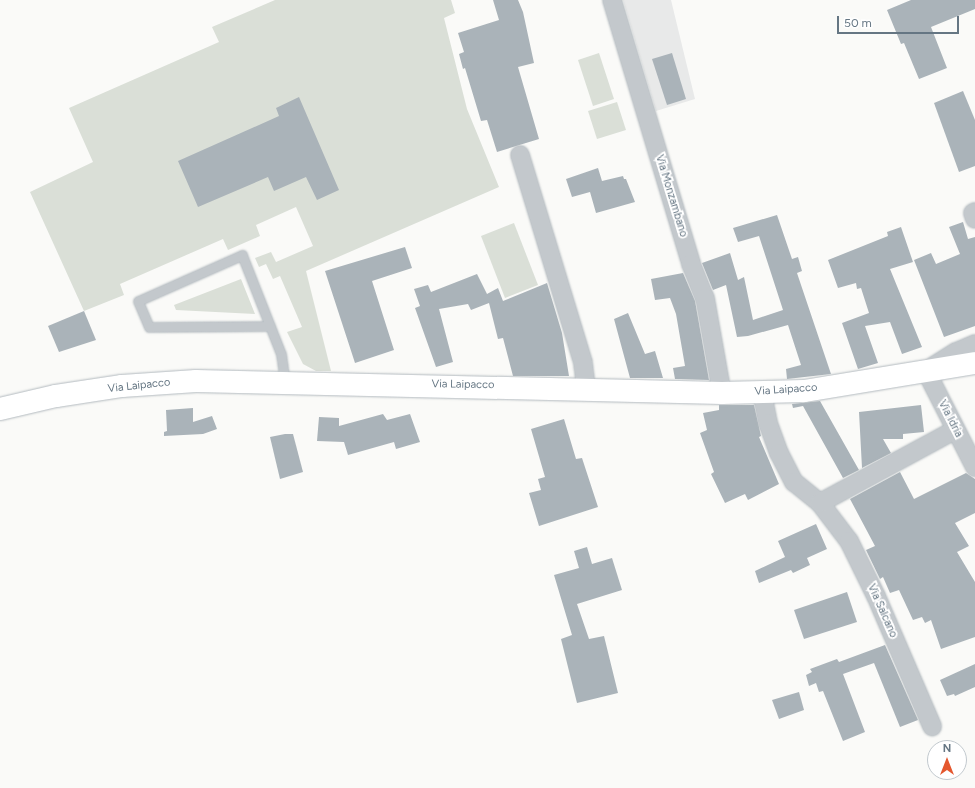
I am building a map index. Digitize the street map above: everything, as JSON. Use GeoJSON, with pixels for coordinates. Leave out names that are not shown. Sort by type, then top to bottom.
{"type":"FeatureCollection","features":[{"type":"Feature","properties":{"kind":"street","name":"Via Monzambano"},"geometry":{"type":"LineString","coordinates":[[612,0],[691,264],[705,298],[722,393]]}},
{"type":"Feature","properties":{"kind":"street"},"geometry":{"type":"LineString","coordinates":[[520,155],[583,363],[586,388]]}},
{"type":"Feature","properties":{"kind":"street"},"geometry":{"type":"LineString","coordinates":[[975,212],[973,213],[975,219]]}},
{"type":"Feature","properties":{"kind":"street","name":"Via Laipacco"},"geometry":{"type":"LineString","coordinates":[[926,371],[956,352],[975,344]]}},
{"type":"Feature","properties":{"kind":"street","name":"Via Laipacco"},"geometry":{"type":"LineString","coordinates":[[0,409],[56,396],[122,386],[196,380],[586,388],[722,393],[804,391],[975,363]]}},
{"type":"Feature","properties":{"kind":"street","name":"Via Idria"},"geometry":{"type":"LineString","coordinates":[[926,371],[975,467]]}},
{"type":"Feature","properties":{"kind":"street","name":"Via Salcano"},"geometry":{"type":"LineString","coordinates":[[762,392],[768,423],[779,453],[794,482],[820,503],[849,541],[876,596],[932,726]]}},
{"type":"Feature","properties":{"kind":"street"},"geometry":{"type":"LineString","coordinates":[[820,503],[955,430]]}},
{"type":"Feature","properties":{"kind":"lane"},"geometry":{"type":"LineString","coordinates":[[270,326],[149,327],[138,301],[242,255],[270,326],[281,354],[285,381]]}},
{"type":"Feature","properties":{"kind":"shaded area"},"geometry":{"type":"Polygon","coordinates":[[[275,0],[451,0],[455,13],[444,18],[467,109],[499,187],[306,271],[331,371],[316,371],[303,364],[287,332],[302,327],[280,276],[273,279],[266,264],[259,267],[255,258],[271,252],[276,262],[313,246],[296,207],[256,225],[260,236],[228,250],[223,239],[120,284],[124,295],[84,311],[30,192],[93,162],[69,108],[219,42],[212,27],[275,0]]]}},
{"type":"Feature","properties":{"kind":"shaded area"},"geometry":{"type":"Polygon","coordinates":[[[623,0],[671,0],[695,99],[656,111],[623,0]]]}},
{"type":"Feature","properties":{"kind":"shaded area"},"geometry":{"type":"Polygon","coordinates":[[[599,53],[614,99],[593,106],[578,60],[599,53]]]}},
{"type":"Feature","properties":{"kind":"shaded area"},"geometry":{"type":"Polygon","coordinates":[[[617,102],[626,130],[597,139],[588,111],[617,102]]]}},
{"type":"Feature","properties":{"kind":"shaded area"},"geometry":{"type":"Polygon","coordinates":[[[514,223],[538,285],[505,298],[481,236],[514,223]]]}},
{"type":"Feature","properties":{"kind":"shaded area"},"geometry":{"type":"Polygon","coordinates":[[[241,279],[255,314],[176,310],[174,305],[241,279]]]}},
{"type":"Feature","properties":{"kind":"building"},"geometry":{"type":"Polygon","coordinates":[[[493,0],[518,0],[523,12],[534,63],[518,67],[539,139],[497,152],[487,120],[481,121],[465,68],[463,69],[459,54],[464,52],[458,33],[499,20],[493,0]]]}},
{"type":"Feature","properties":{"kind":"building"},"geometry":{"type":"Polygon","coordinates":[[[911,0],[975,0],[975,9],[931,27],[947,68],[919,79],[904,43],[901,44],[887,10],[911,0]]]}},
{"type":"Feature","properties":{"kind":"building"},"geometry":{"type":"Polygon","coordinates":[[[672,53],[686,99],[667,105],[652,59],[672,53]]]}},
{"type":"Feature","properties":{"kind":"building"},"geometry":{"type":"Polygon","coordinates":[[[963,91],[975,120],[975,166],[959,172],[934,103],[963,91]]]}},
{"type":"Feature","properties":{"kind":"building"},"geometry":{"type":"Polygon","coordinates":[[[299,97],[339,190],[317,200],[306,177],[274,191],[268,177],[198,207],[178,161],[279,116],[276,108],[299,97]]]}},
{"type":"Feature","properties":{"kind":"building"},"geometry":{"type":"Polygon","coordinates":[[[598,168],[602,181],[623,176],[624,179],[626,179],[635,202],[596,213],[590,192],[572,197],[566,179],[598,168]]]}},
{"type":"Feature","properties":{"kind":"building"},"geometry":{"type":"Polygon","coordinates":[[[777,215],[792,259],[798,257],[802,271],[797,273],[831,374],[787,379],[786,369],[801,365],[788,325],[748,336],[737,337],[726,285],[713,290],[702,263],[730,253],[738,280],[744,277],[753,320],[783,310],[759,236],[738,242],[733,228],[777,215]]]}},
{"type":"Feature","properties":{"kind":"building"},"geometry":{"type":"Polygon","coordinates":[[[963,222],[968,239],[975,237],[975,326],[944,337],[914,260],[931,253],[936,264],[960,254],[949,227],[963,222]]]}},
{"type":"Feature","properties":{"kind":"building"},"geometry":{"type":"Polygon","coordinates":[[[901,227],[913,262],[890,269],[922,347],[902,354],[890,322],[865,326],[878,363],[858,369],[842,323],[869,313],[861,288],[857,289],[856,283],[838,288],[828,260],[888,236],[887,232],[901,227]]]}},
{"type":"Feature","properties":{"kind":"building"},"geometry":{"type":"Polygon","coordinates":[[[405,247],[412,268],[372,281],[394,350],[355,363],[325,271],[405,247]]]}},
{"type":"Feature","properties":{"kind":"building"},"geometry":{"type":"Polygon","coordinates":[[[683,273],[695,301],[709,380],[675,379],[673,368],[685,366],[676,314],[670,298],[655,300],[651,279],[683,273]]]}},
{"type":"Feature","properties":{"kind":"building"},"geometry":{"type":"Polygon","coordinates":[[[477,274],[487,294],[498,288],[503,301],[547,283],[562,333],[569,376],[513,376],[503,338],[498,339],[489,303],[471,310],[468,304],[439,309],[453,362],[436,367],[415,308],[420,306],[414,289],[428,285],[431,292],[477,274]]]}},
{"type":"Feature","properties":{"kind":"building"},"geometry":{"type":"Polygon","coordinates":[[[84,311],[96,340],[59,352],[48,326],[84,311]]]}},
{"type":"Feature","properties":{"kind":"building"},"geometry":{"type":"Polygon","coordinates":[[[628,313],[645,354],[655,351],[663,378],[630,378],[614,319],[628,313]]]}},
{"type":"Feature","properties":{"kind":"building"},"geometry":{"type":"Polygon","coordinates":[[[820,401],[859,470],[843,478],[803,406],[793,408],[792,404],[820,401]]]}},
{"type":"Feature","properties":{"kind":"building"},"geometry":{"type":"Polygon","coordinates":[[[719,405],[754,405],[761,436],[759,437],[779,484],[748,500],[745,494],[725,503],[711,474],[714,472],[700,433],[707,430],[703,413],[719,410],[719,405]]]}},
{"type":"Feature","properties":{"kind":"building"},"geometry":{"type":"Polygon","coordinates":[[[921,405],[924,432],[903,434],[903,439],[883,439],[891,453],[862,468],[859,412],[921,405]]]}},
{"type":"Feature","properties":{"kind":"building"},"geometry":{"type":"Polygon","coordinates":[[[193,408],[193,422],[212,416],[217,429],[203,434],[164,436],[164,432],[167,431],[166,410],[193,408]]]}},
{"type":"Feature","properties":{"kind":"building"},"geometry":{"type":"Polygon","coordinates":[[[383,414],[387,420],[410,414],[420,442],[396,449],[394,442],[348,455],[344,442],[317,441],[319,417],[339,418],[339,426],[383,414]]]}},
{"type":"Feature","properties":{"kind":"building"},"geometry":{"type":"Polygon","coordinates":[[[564,419],[576,459],[582,458],[598,507],[539,526],[529,493],[541,490],[538,479],[545,477],[531,429],[564,419]]]}},
{"type":"Feature","properties":{"kind":"building"},"geometry":{"type":"Polygon","coordinates":[[[293,434],[303,472],[280,479],[270,437],[293,434]]]}},
{"type":"Feature","properties":{"kind":"building"},"geometry":{"type":"Polygon","coordinates":[[[900,472],[914,499],[966,473],[975,479],[975,513],[955,523],[969,546],[957,552],[975,582],[975,637],[941,649],[931,620],[925,623],[922,617],[913,620],[899,590],[890,593],[883,577],[880,579],[866,550],[875,546],[850,499],[900,472]]]}},
{"type":"Feature","properties":{"kind":"building"},"geometry":{"type":"Polygon","coordinates":[[[816,524],[827,549],[807,558],[810,565],[793,573],[791,570],[759,583],[755,571],[785,557],[778,541],[816,524]]]}},
{"type":"Feature","properties":{"kind":"building"},"geometry":{"type":"Polygon","coordinates":[[[587,547],[592,564],[612,558],[622,590],[577,604],[589,639],[604,636],[618,693],[577,703],[561,639],[572,635],[554,575],[579,568],[574,551],[587,547]]]}},
{"type":"Feature","properties":{"kind":"building"},"geometry":{"type":"Polygon","coordinates":[[[847,592],[857,622],[804,639],[794,610],[847,592]]]}},
{"type":"Feature","properties":{"kind":"building"},"geometry":{"type":"Polygon","coordinates":[[[885,645],[918,720],[900,727],[874,663],[843,674],[865,732],[843,741],[823,691],[819,692],[816,683],[809,686],[806,675],[812,672],[810,669],[837,659],[839,662],[885,645]]]}},
{"type":"Feature","properties":{"kind":"building"},"geometry":{"type":"Polygon","coordinates":[[[975,664],[975,687],[955,696],[954,694],[947,696],[940,680],[975,664]]]}},
{"type":"Feature","properties":{"kind":"building"},"geometry":{"type":"Polygon","coordinates":[[[799,692],[804,710],[779,719],[772,700],[799,692]]]}}]}
